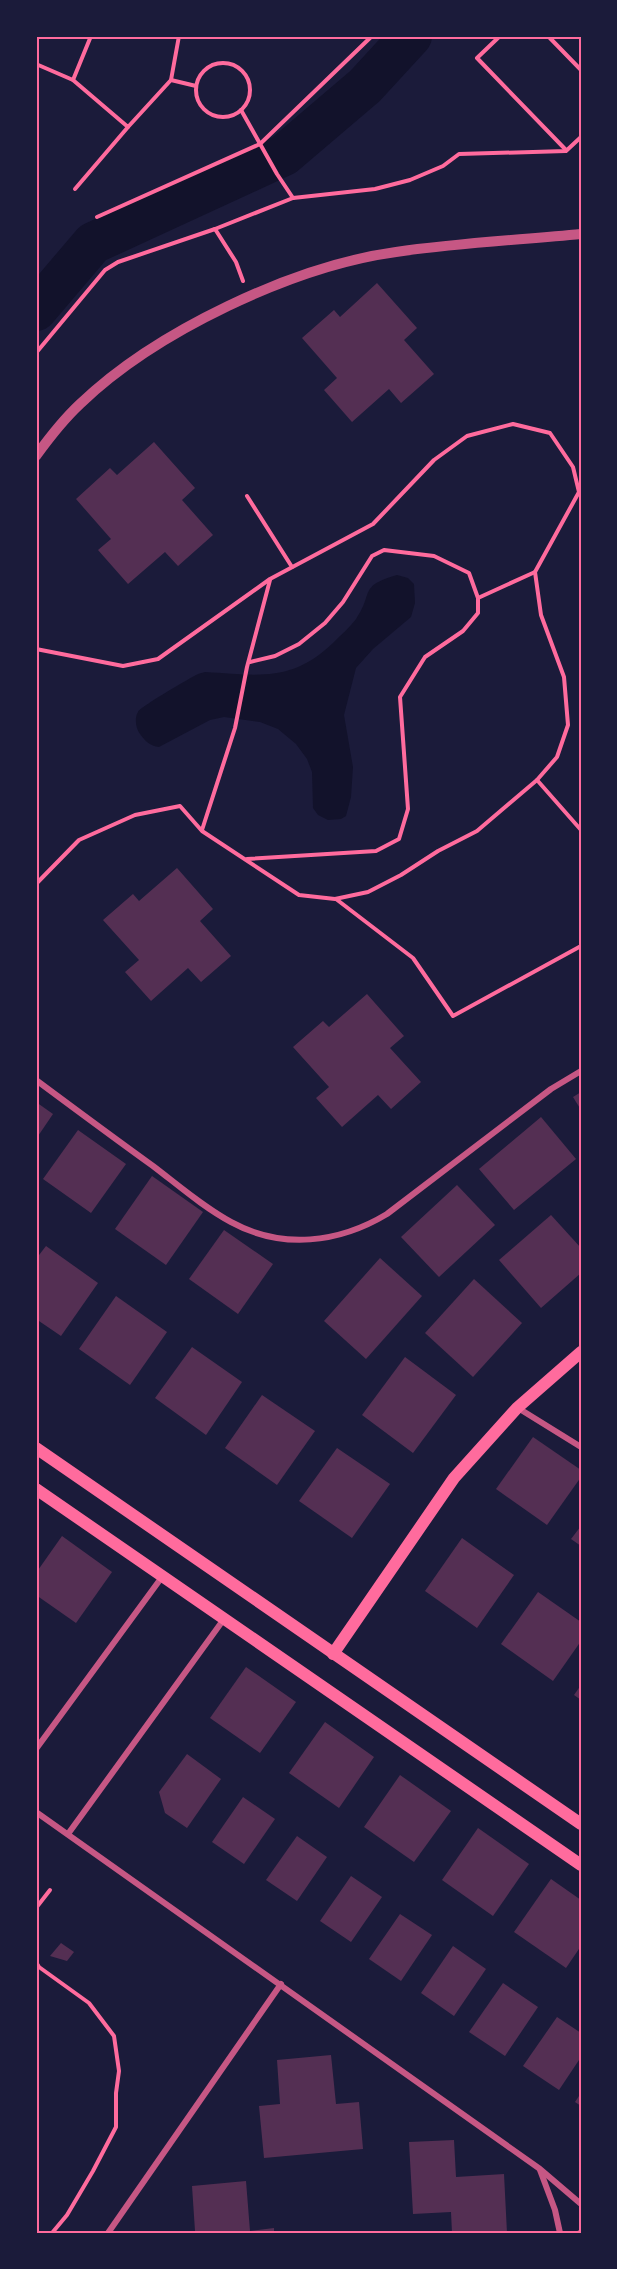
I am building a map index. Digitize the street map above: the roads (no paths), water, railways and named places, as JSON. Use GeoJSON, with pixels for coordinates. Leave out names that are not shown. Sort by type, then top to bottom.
{"type":"FeatureCollection","features":[{"type":"Feature","properties":{"kind":"main road"},"geometry":{"type":"LineString","coordinates":[[333,1654],[454,1478],[518,1408],[581,1352]]}},
{"type":"Feature","properties":{"kind":"main road"},"geometry":{"type":"LineString","coordinates":[[36,1448],[581,1824]]}},
{"type":"Feature","properties":{"kind":"main road"},"geometry":{"type":"LineString","coordinates":[[36,1489],[581,1865]]}},
{"type":"Feature","properties":{"kind":"street"},"geometry":{"type":"LineString","coordinates":[[36,456],[80,404],[114,376],[150,350],[188,327],[248,297],[309,274],[394,252],[581,234]]}},
{"type":"Feature","properties":{"kind":"street"},"geometry":{"type":"LineString","coordinates":[[36,1080],[230,1222],[269,1237],[309,1240],[350,1233],[387,1214],[551,1089],[581,1071]]}},
{"type":"Feature","properties":{"kind":"street"},"geometry":{"type":"LineString","coordinates":[[518,1408],[581,1447]]}},
{"type":"Feature","properties":{"kind":"street"},"geometry":{"type":"LineString","coordinates":[[36,1749],[162,1577]]}},
{"type":"Feature","properties":{"kind":"street"},"geometry":{"type":"LineString","coordinates":[[68,1833],[224,1618]]}},
{"type":"Feature","properties":{"kind":"street"},"geometry":{"type":"LineString","coordinates":[[36,1812],[540,2169],[581,2204]]}},
{"type":"Feature","properties":{"kind":"street"},"geometry":{"type":"LineString","coordinates":[[108,2233],[281,1984]]}},
{"type":"Feature","properties":{"kind":"street"},"geometry":{"type":"LineString","coordinates":[[540,2169],[555,2210],[560,2233]]}},
{"type":"Feature","properties":{"kind":"waterway"},"geometry":{"type":"LineString","coordinates":[[36,310],[93,243],[284,155],[365,86],[411,36]]}}]}
